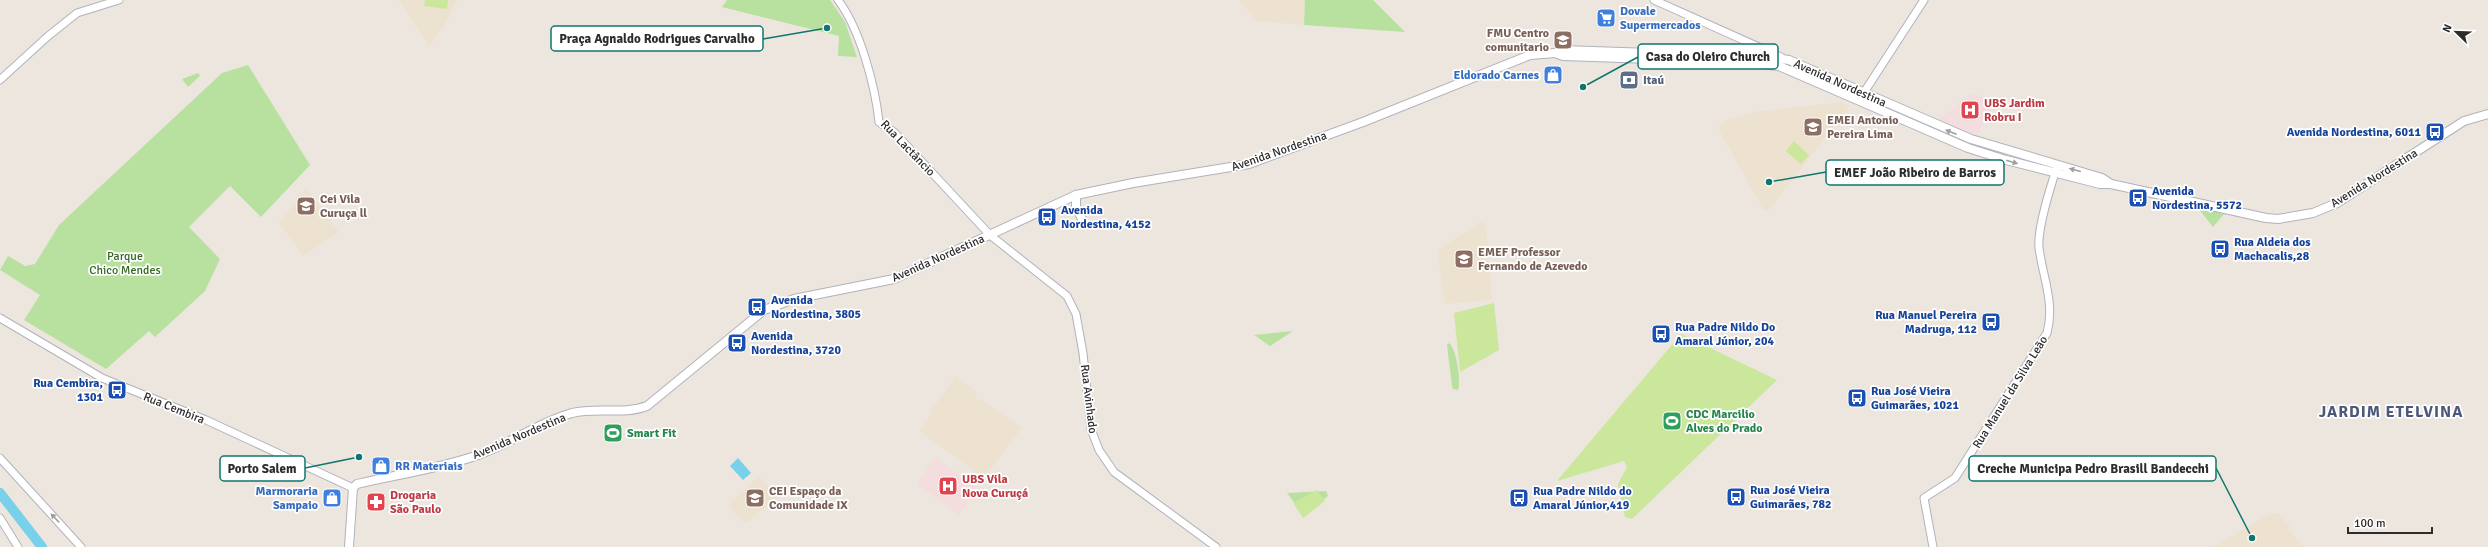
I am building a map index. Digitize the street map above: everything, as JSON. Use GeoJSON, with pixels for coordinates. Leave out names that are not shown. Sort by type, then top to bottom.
{"type":"FeatureCollection","features":[{"type":"Feature","properties":{"kind":"main road","name":"Avenida Nordestina"},"geometry":{"type":"LineString","coordinates":[[353,488],[362,483],[437,468],[479,455],[572,413],[599,409],[634,410],[647,406],[764,310],[794,299],[894,278],[1076,195],[1133,183],[1224,170],[1249,164],[1363,122],[1530,55],[1555,53],[1563,50],[1575,50],[1751,60],[1789,60],[1971,139],[2056,170]]}},
{"type":"Feature","properties":{"kind":"main road","name":"Avenida Nordestina"},"geometry":{"type":"LineString","coordinates":[[1751,60],[1779,66],[1968,148],[2056,170],[2102,178],[2111,184],[2268,218],[2282,218],[2313,213],[2342,200],[2464,121],[2488,114]]}},
{"type":"Feature","properties":{"kind":"main road"},"geometry":{"type":"LineString","coordinates":[[1076,195],[1076,207],[1082,219]]}},
{"type":"Feature","properties":{"kind":"main road"},"geometry":{"type":"LineString","coordinates":[[349,547],[353,488]]}},
{"type":"Feature","properties":{"kind":"street"},"geometry":{"type":"LineString","coordinates":[[0,80],[77,13],[119,0]]}},
{"type":"Feature","properties":{"kind":"street","name":"Rua Lactâncio"},"geometry":{"type":"LineString","coordinates":[[838,0],[845,9],[862,50],[877,104],[879,122],[895,133],[990,235]]}},
{"type":"Feature","properties":{"kind":"street"},"geometry":{"type":"LineString","coordinates":[[1654,0],[1789,60]]}},
{"type":"Feature","properties":{"kind":"street"},"geometry":{"type":"LineString","coordinates":[[1858,101],[1924,0]]}},
{"type":"Feature","properties":{"kind":"street"},"geometry":{"type":"LineString","coordinates":[[1748,43],[1752,50],[1751,60]]}},
{"type":"Feature","properties":{"kind":"street","name":"Rua Manuel da Silva Leão"},"geometry":{"type":"LineString","coordinates":[[1932,547],[1924,498],[1950,483],[1972,453],[2047,333],[2050,309],[2049,290],[2039,241],[2056,170]]}},
{"type":"Feature","properties":{"kind":"street","name":"Rua Avinhado"},"geometry":{"type":"LineString","coordinates":[[990,235],[1054,284],[1072,303],[1076,314],[1083,353],[1091,429],[1094,441],[1106,462],[1120,476],[1216,547]]}},
{"type":"Feature","properties":{"kind":"street","name":"Rua Cembira"},"geometry":{"type":"LineString","coordinates":[[0,318],[102,378],[206,420],[353,488]]}},
{"type":"Feature","properties":{"kind":"street"},"geometry":{"type":"LineString","coordinates":[[0,458],[81,547]]}},
{"type":"Feature","properties":{"kind":"street"},"geometry":{"type":"LineString","coordinates":[[0,518],[18,547]]}},
{"type":"Feature","properties":{"kind":"shaded area"},"geometry":{"type":"Polygon","coordinates":[[[399,0],[457,0],[444,26],[429,46],[399,0]]]}},
{"type":"Feature","properties":{"kind":"shaded area"},"geometry":{"type":"Polygon","coordinates":[[[1239,0],[1305,0],[1304,25],[1256,21],[1239,0]]]}},
{"type":"Feature","properties":{"kind":"shaded area","name":"UBS Jardim Robru I"},"geometry":{"type":"Polygon","coordinates":[[[1972,93],[1994,100],[1977,137],[1937,121],[1972,93]]]}},
{"type":"Feature","properties":{"kind":"shaded area"},"geometry":{"type":"Polygon","coordinates":[[[1842,102],[1850,106],[1769,210],[1764,211],[1719,130],[1719,126],[1724,121],[1755,112],[1842,102]]]}},
{"type":"Feature","properties":{"kind":"shaded area","name":"Cei Vila Curuça ll"},"geometry":{"type":"Polygon","coordinates":[[[306,189],[339,232],[303,256],[279,223],[306,189]]]}},
{"type":"Feature","properties":{"kind":"shaded area","name":"EMEF Professor Fernando de Azevedo"},"geometry":{"type":"Polygon","coordinates":[[[1481,222],[1486,225],[1492,300],[1444,304],[1438,253],[1440,248],[1481,222]]]}},
{"type":"Feature","properties":{"kind":"shaded area"},"geometry":{"type":"Polygon","coordinates":[[[956,376],[976,392],[975,395],[978,401],[980,399],[1022,428],[984,478],[919,431],[932,414],[930,412],[956,376]]]}},
{"type":"Feature","properties":{"kind":"shaded area","name":"UBS Vila Nova Curuçá"},"geometry":{"type":"Polygon","coordinates":[[[935,457],[978,488],[959,515],[917,484],[935,457]]]}},
{"type":"Feature","properties":{"kind":"shaded area","name":"CEI Espaço da Comunidade IX"},"geometry":{"type":"Polygon","coordinates":[[[759,476],[777,496],[749,521],[744,522],[728,505],[759,476]]]}},
{"type":"Feature","properties":{"kind":"shaded area"},"geometry":{"type":"Polygon","coordinates":[[[2271,513],[2278,513],[2281,516],[2290,526],[2288,529],[2304,547],[2213,547],[2271,513]]]}},
{"type":"Feature","properties":{"kind":"green space"},"geometry":{"type":"Polygon","coordinates":[[[425,0],[448,0],[447,9],[424,6],[425,0]]]}},
{"type":"Feature","properties":{"kind":"green space"},"geometry":{"type":"Polygon","coordinates":[[[727,0],[830,0],[845,22],[857,57],[838,56],[839,36],[722,7],[727,0]]]}},
{"type":"Feature","properties":{"kind":"green space"},"geometry":{"type":"Polygon","coordinates":[[[1305,0],[1373,0],[1405,32],[1304,25],[1305,0]]]}},
{"type":"Feature","properties":{"kind":"green space","name":"Parque Chico Mendes"},"geometry":{"type":"Polygon","coordinates":[[[248,65],[310,165],[261,217],[230,186],[189,227],[220,259],[205,291],[155,337],[149,331],[106,369],[24,320],[40,295],[0,270],[8,256],[25,266],[35,264],[59,225],[222,73],[248,65]]]}},
{"type":"Feature","properties":{"kind":"green space"},"geometry":{"type":"Polygon","coordinates":[[[198,73],[200,76],[188,87],[182,79],[198,73]]]}},
{"type":"Feature","properties":{"kind":"green space"},"geometry":{"type":"Polygon","coordinates":[[[1794,141],[1809,155],[1801,164],[1786,151],[1794,141]]]}},
{"type":"Feature","properties":{"kind":"green space"},"geometry":{"type":"Polygon","coordinates":[[[2198,208],[2224,214],[2213,227],[2198,208]]]}},
{"type":"Feature","properties":{"kind":"green space"},"geometry":{"type":"Polygon","coordinates":[[[1494,303],[1499,350],[1460,372],[1454,313],[1494,303]]]}},
{"type":"Feature","properties":{"kind":"green space"},"geometry":{"type":"Polygon","coordinates":[[[1293,331],[1270,346],[1254,335],[1293,331]]]}},
{"type":"Feature","properties":{"kind":"green space","name":"CDC Marcilio Alves do Prado"},"geometry":{"type":"Polygon","coordinates":[[[1681,334],[1777,380],[1632,519],[1625,517],[1618,484],[1627,467],[1624,461],[1557,481],[1681,334]]]}},
{"type":"Feature","properties":{"kind":"green space"},"geometry":{"type":"Polygon","coordinates":[[[1449,343],[1454,352],[1458,366],[1458,390],[1453,389],[1452,386],[1447,345],[1449,343]]]}},
{"type":"Feature","properties":{"kind":"green space"},"geometry":{"type":"Polygon","coordinates":[[[1317,490],[1325,501],[1303,518],[1293,503],[1317,490]]]}},
{"type":"Feature","properties":{"kind":"green space"},"geometry":{"type":"Polygon","coordinates":[[[1326,491],[1328,496],[1304,515],[1287,493],[1326,491]]]}},
{"type":"Feature","properties":{"kind":"water"},"geometry":{"type":"Polygon","coordinates":[[[738,458],[751,473],[743,480],[730,466],[738,458]]]}},
{"type":"Feature","properties":{"kind":"waterway"},"geometry":{"type":"LineString","coordinates":[[0,493],[42,547]]}},
{"type":"Feature","properties":{"kind":"place","name":"Dovale Supermercados"},"geometry":{"type":"Point","coordinates":[1606,18]}},
{"type":"Feature","properties":{"kind":"place","name":"Praça Agnaldo Rodrigues Carvalho"},"geometry":{"type":"Point","coordinates":[827,28]}},
{"type":"Feature","properties":{"kind":"place","name":"FMU Centro comunitario"},"geometry":{"type":"Point","coordinates":[1563,40]}},
{"type":"Feature","properties":{"kind":"place","name":"Eldorado Carnes"},"geometry":{"type":"Point","coordinates":[1553,75]}},
{"type":"Feature","properties":{"kind":"place","name":"Itaú"},"geometry":{"type":"Point","coordinates":[1629,80]}},
{"type":"Feature","properties":{"kind":"place","name":"Casa do Oleiro Church"},"geometry":{"type":"Point","coordinates":[1583,87]}},
{"type":"Feature","properties":{"kind":"place","name":"UBS Jardim Robru I"},"geometry":{"type":"Point","coordinates":[1970,110]}},
{"type":"Feature","properties":{"kind":"place","name":"EMEI Antonio Pereira Lima"},"geometry":{"type":"Point","coordinates":[1813,127]}},
{"type":"Feature","properties":{"kind":"place","name":"Avenida Nordestina, 6011"},"geometry":{"type":"Point","coordinates":[2435,132]}},
{"type":"Feature","properties":{"kind":"place","name":"EMEF João Ribeiro de Barros"},"geometry":{"type":"Point","coordinates":[1769,182]}},
{"type":"Feature","properties":{"kind":"place","name":"Avenida Nordestina, 5572"},"geometry":{"type":"Point","coordinates":[2138,198]}},
{"type":"Feature","properties":{"kind":"place","name":"Cei Vila Curuça ll"},"geometry":{"type":"Point","coordinates":[306,206]}},
{"type":"Feature","properties":{"kind":"place","name":"Avenida Nordestina, 4152"},"geometry":{"type":"Point","coordinates":[1047,217]}},
{"type":"Feature","properties":{"kind":"place","name":"Rua Aldeia dos Machacalis,28"},"geometry":{"type":"Point","coordinates":[2220,249]}},
{"type":"Feature","properties":{"kind":"place","name":"EMEF Professor Fernando de Azevedo"},"geometry":{"type":"Point","coordinates":[1464,259]}},
{"type":"Feature","properties":{"kind":"place","name":"Avenida Nordestina, 3805"},"geometry":{"type":"Point","coordinates":[757,307]}},
{"type":"Feature","properties":{"kind":"place","name":"Rua Manuel Pereira Madruga, 112"},"geometry":{"type":"Point","coordinates":[1991,322]}},
{"type":"Feature","properties":{"kind":"place","name":"Rua Padre Nildo Do Amaral Júnior, 204"},"geometry":{"type":"Point","coordinates":[1661,334]}},
{"type":"Feature","properties":{"kind":"place","name":"Avenida Nordestina, 3720"},"geometry":{"type":"Point","coordinates":[737,343]}},
{"type":"Feature","properties":{"kind":"place","name":"Rua Cembira, 1301"},"geometry":{"type":"Point","coordinates":[117,390]}},
{"type":"Feature","properties":{"kind":"place","name":"Rua José Vieira Guimarães, 1021"},"geometry":{"type":"Point","coordinates":[1857,398]}},
{"type":"Feature","properties":{"kind":"place","name":"CDC Marcilio Alves do Prado"},"geometry":{"type":"Point","coordinates":[1672,421]}},
{"type":"Feature","properties":{"kind":"place","name":"Smart Fit"},"geometry":{"type":"Point","coordinates":[613,433]}},
{"type":"Feature","properties":{"kind":"place","name":"Porto Salem"},"geometry":{"type":"Point","coordinates":[359,457]}},
{"type":"Feature","properties":{"kind":"place","name":"RR Materiais"},"geometry":{"type":"Point","coordinates":[381,466]}},
{"type":"Feature","properties":{"kind":"place","name":"UBS Vila Nova Curuçá"},"geometry":{"type":"Point","coordinates":[948,486]}},
{"type":"Feature","properties":{"kind":"place","name":"Rua José Vieira Guimarães, 782"},"geometry":{"type":"Point","coordinates":[1736,497]}},
{"type":"Feature","properties":{"kind":"place","name":"Marmoraria Sampaio"},"geometry":{"type":"Point","coordinates":[332,498]}},
{"type":"Feature","properties":{"kind":"place","name":"CEI Espaço da Comunidade IX"},"geometry":{"type":"Point","coordinates":[755,498]}},
{"type":"Feature","properties":{"kind":"place","name":"Rua Padre Nildo do Amaral Júnior,419"},"geometry":{"type":"Point","coordinates":[1519,498]}},
{"type":"Feature","properties":{"kind":"place","name":"Drogaria São Paulo"},"geometry":{"type":"Point","coordinates":[376,502]}},
{"type":"Feature","properties":{"kind":"place","name":"Creche Municipa Pedro Brasill Bandecchi"},"geometry":{"type":"Point","coordinates":[2252,538]}},
{"type":"Feature","properties":{"kind":"district","name":"JARDIM ETELVINA"},"geometry":{"type":"Point","coordinates":[2391,411]}}]}
